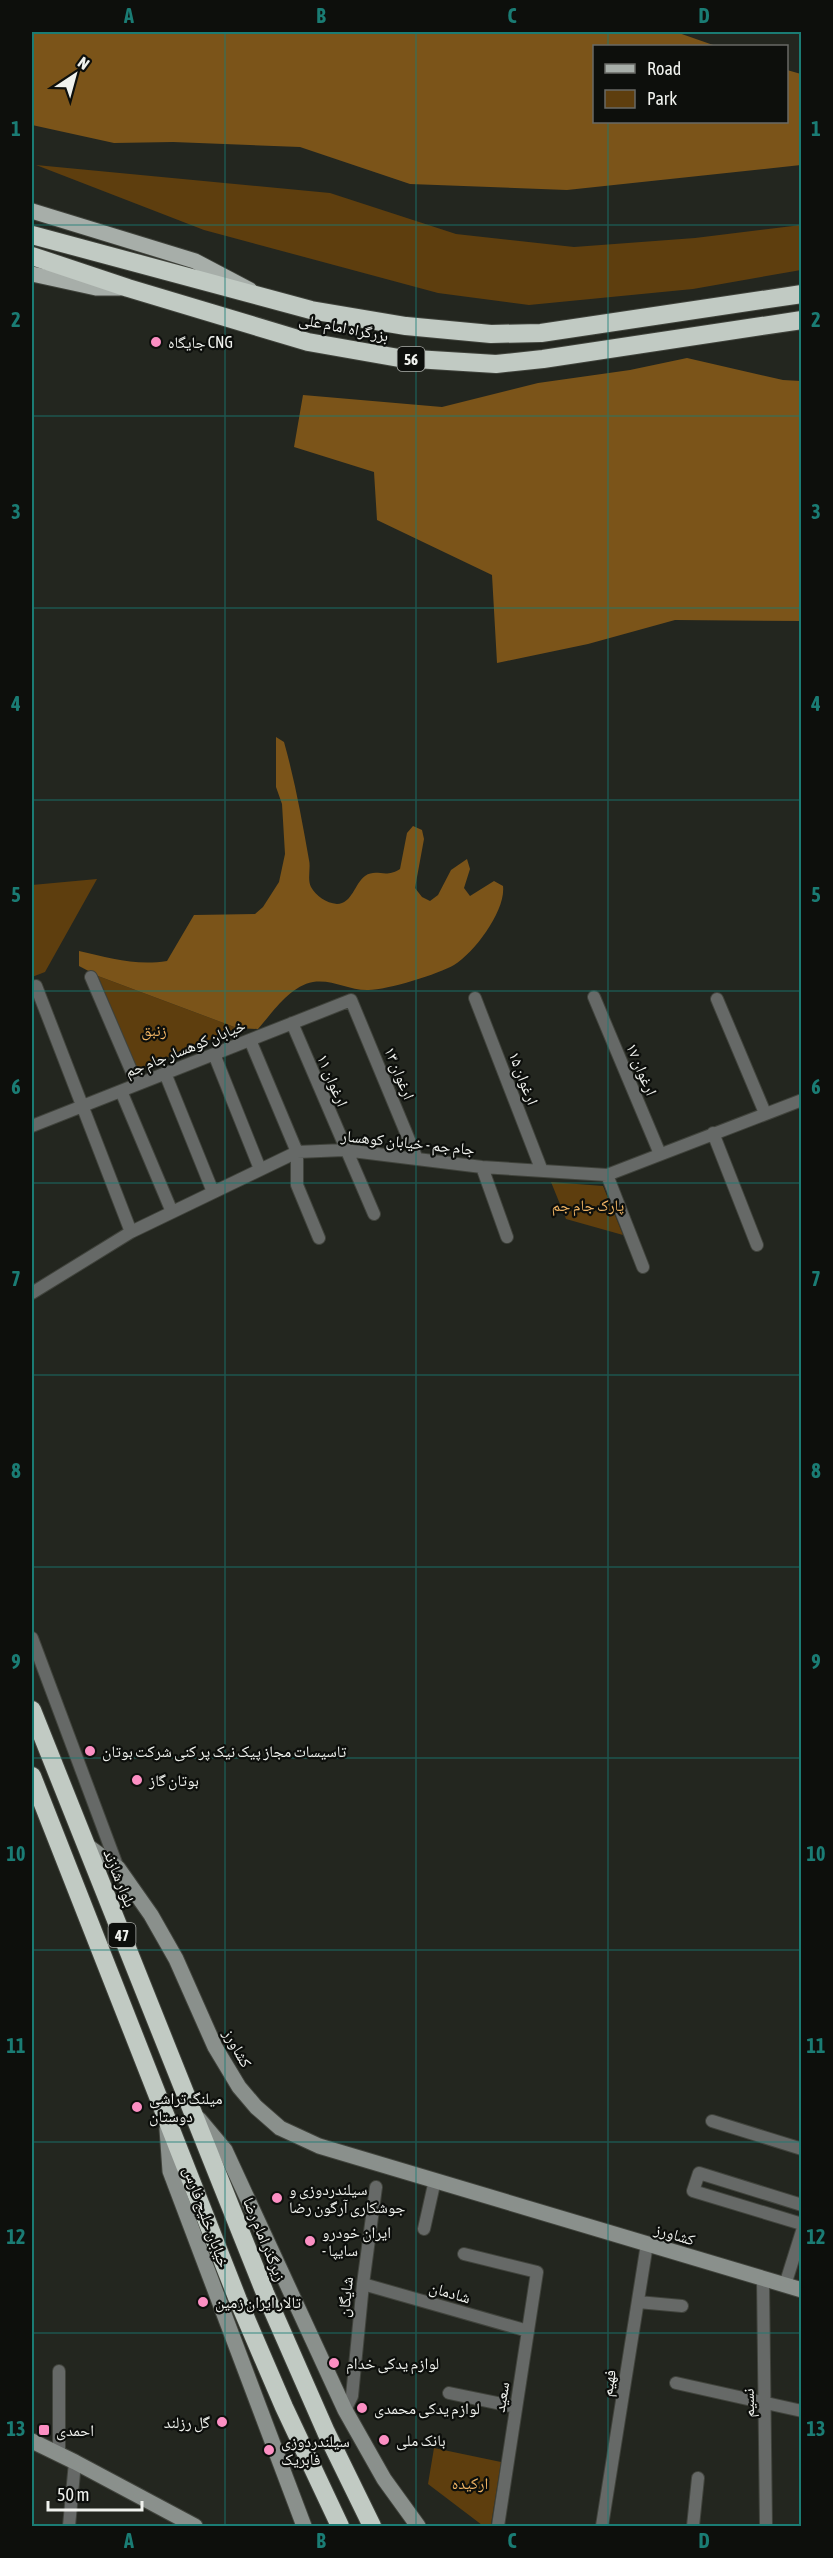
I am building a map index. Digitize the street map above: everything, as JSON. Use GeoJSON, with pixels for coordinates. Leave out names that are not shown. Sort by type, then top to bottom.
{"type":"FeatureCollection","features":[{"type":"Feature","properties":{"kind":"highway","name":"بزرگراه امام علی"},"geometry":{"type":"LineString","coordinates":[[32,235],[255,293],[311,310],[406,326],[491,334],[541,333],[801,294]]}},
{"type":"Feature","properties":{"kind":"highway","name":"بزرگراه امام علی"},"geometry":{"type":"LineString","coordinates":[[32,256],[128,288],[308,342],[399,358],[496,364],[588,353],[801,320]]}},
{"type":"Feature","properties":{"kind":"highway","name":"بلوار شازند"},"geometry":{"type":"LineString","coordinates":[[32,1710],[213,2161]]}},
{"type":"Feature","properties":{"kind":"highway","name":"47"},"geometry":{"type":"LineString","coordinates":[[32,1776],[166,2120],[284,2408],[340,2526]]}},
{"type":"Feature","properties":{"kind":"highway","name":"زیرگذر امام رضا"},"geometry":{"type":"LineString","coordinates":[[213,2161],[266,2293],[326,2432],[372,2526]]}},
{"type":"Feature","properties":{"kind":"main road"},"geometry":{"type":"LineString","coordinates":[[32,211],[195,261],[255,293]]}},
{"type":"Feature","properties":{"kind":"main road"},"geometry":{"type":"LineString","coordinates":[[32,274],[96,288],[128,288]]}},
{"type":"Feature","properties":{"kind":"street"},"geometry":{"type":"LineString","coordinates":[[91,977],[137,1084]]}},
{"type":"Feature","properties":{"kind":"street"},"geometry":{"type":"LineString","coordinates":[[34,987],[131,1232]]}},
{"type":"Feature","properties":{"kind":"street","name":"ارغوان ۱۷"},"geometry":{"type":"LineString","coordinates":[[594,997],[660,1154]]}},
{"type":"Feature","properties":{"kind":"street","name":"ارغوان ۱۵"},"geometry":{"type":"LineString","coordinates":[[475,998],[542,1171]]}},
{"type":"Feature","properties":{"kind":"street"},"geometry":{"type":"LineString","coordinates":[[717,999],[765,1113]]}},
{"type":"Feature","properties":{"kind":"street","name":"خیابان کوهسار جام جم"},"geometry":{"type":"LineString","coordinates":[[32,1126],[351,1000]]}},
{"type":"Feature","properties":{"kind":"street","name":"ارغوان ۱۳"},"geometry":{"type":"LineString","coordinates":[[351,1000],[417,1159]]}},
{"type":"Feature","properties":{"kind":"street","name":"ارغوان ۱۱"},"geometry":{"type":"LineString","coordinates":[[292,1023],[344,1150],[374,1214]]}},
{"type":"Feature","properties":{"kind":"street"},"geometry":{"type":"LineString","coordinates":[[250,1040],[297,1152],[297,1185],[319,1238]]}},
{"type":"Feature","properties":{"kind":"street"},"geometry":{"type":"LineString","coordinates":[[214,1054],[260,1169]]}},
{"type":"Feature","properties":{"kind":"street"},"geometry":{"type":"LineString","coordinates":[[165,1073],[213,1192]]}},
{"type":"Feature","properties":{"kind":"street"},"geometry":{"type":"LineString","coordinates":[[121,1091],[172,1212]]}},
{"type":"Feature","properties":{"kind":"street","name":"جام جم - خیابان کوهسار"},"geometry":{"type":"LineString","coordinates":[[33,1289],[131,1232],[297,1152],[344,1150],[482,1167],[607,1175],[801,1100]]}},
{"type":"Feature","properties":{"kind":"street"},"geometry":{"type":"LineString","coordinates":[[713,1133],[757,1245]]}},
{"type":"Feature","properties":{"kind":"street"},"geometry":{"type":"LineString","coordinates":[[482,1167],[507,1237]]}},
{"type":"Feature","properties":{"kind":"street"},"geometry":{"type":"LineString","coordinates":[[607,1175],[642,1267]]}},
{"type":"Feature","properties":{"kind":"street"},"geometry":{"type":"LineString","coordinates":[[32,1638],[118,1868]]}},
{"type":"Feature","properties":{"kind":"street","name":"کشاورز"},"geometry":{"type":"LineString","coordinates":[[85,1844],[118,1868],[151,1915],[176,1959],[215,2047],[239,2087],[256,2107],[280,2128],[319,2146],[801,2290]]}},
{"type":"Feature","properties":{"kind":"street"},"geometry":{"type":"LineString","coordinates":[[193,2111],[225,2150],[345,2410],[384,2479],[418,2526]]}},
{"type":"Feature","properties":{"kind":"street","name":"خیابان خلیج فارس"},"geometry":{"type":"LineString","coordinates":[[166,2120],[170,2170],[304,2526]]}},
{"type":"Feature","properties":{"kind":"street"},"geometry":{"type":"LineString","coordinates":[[712,2121],[801,2149]]}},
{"type":"Feature","properties":{"kind":"street"},"geometry":{"type":"LineString","coordinates":[[801,2205],[699,2173],[693,2191],[801,2224]]}},
{"type":"Feature","properties":{"kind":"street"},"geometry":{"type":"LineString","coordinates":[[424,2229],[435,2180]]}},
{"type":"Feature","properties":{"kind":"street","name":"شایگان"},"geometry":{"type":"LineString","coordinates":[[345,2410],[351,2396],[376,2187]]}},
{"type":"Feature","properties":{"kind":"street"},"geometry":{"type":"LineString","coordinates":[[785,2285],[801,2231]]}},
{"type":"Feature","properties":{"kind":"street","name":"فهیم"},"geometry":{"type":"LineString","coordinates":[[602,2526],[647,2244]]}},
{"type":"Feature","properties":{"kind":"street","name":"سعید"},"geometry":{"type":"LineString","coordinates":[[464,2254],[537,2272],[498,2526]]}},
{"type":"Feature","properties":{"kind":"street","name":"نسیم"},"geometry":{"type":"LineString","coordinates":[[764,2279],[766,2526]]}},
{"type":"Feature","properties":{"kind":"street","name":"شادمان"},"geometry":{"type":"LineString","coordinates":[[363,2284],[528,2331]]}},
{"type":"Feature","properties":{"kind":"street"},"geometry":{"type":"LineString","coordinates":[[638,2302],[682,2306]]}},
{"type":"Feature","properties":{"kind":"street"},"geometry":{"type":"LineString","coordinates":[[59,2371],[59,2454]]}},
{"type":"Feature","properties":{"kind":"street"},"geometry":{"type":"LineString","coordinates":[[676,2383],[801,2411]]}},
{"type":"Feature","properties":{"kind":"street"},"geometry":{"type":"LineString","coordinates":[[449,2393],[516,2407]]}},
{"type":"Feature","properties":{"kind":"street"},"geometry":{"type":"LineString","coordinates":[[32,2441],[195,2526]]}},
{"type":"Feature","properties":{"kind":"street"},"geometry":{"type":"LineString","coordinates":[[69,2526],[75,2462]]}},
{"type":"Feature","properties":{"kind":"street"},"geometry":{"type":"LineString","coordinates":[[693,2526],[699,2478]]}},
{"type":"Feature","properties":{"kind":"green space"},"geometry":{"type":"Polygon","coordinates":[[[36,165],[330,193],[456,234],[574,247],[695,238],[801,225],[801,270],[693,289],[529,305],[438,293],[204,230],[36,165]]]}},
{"type":"Feature","properties":{"kind":"green space"},"geometry":{"type":"Polygon","coordinates":[[[97,879],[45,972],[32,977],[32,885],[97,879]]]}},
{"type":"Feature","properties":{"kind":"green space","name":"زنبق"},"geometry":{"type":"Polygon","coordinates":[[[98,976],[237,1028],[138,1070],[98,976]]]}},
{"type":"Feature","properties":{"kind":"green space","name":"پارک جام جم"},"geometry":{"type":"Polygon","coordinates":[[[551,1182],[603,1186],[623,1235],[566,1219],[551,1182]]]}},
{"type":"Feature","properties":{"kind":"green space","name":"ارکیده"},"geometry":{"type":"Polygon","coordinates":[[[434,2448],[501,2462],[491,2524],[482,2525],[428,2484],[434,2448]]]}},
{"type":"Feature","properties":{"kind":"shaded area"},"geometry":{"type":"Polygon","coordinates":[[[32,32],[676,32],[713,45],[593,45],[593,123],[788,123],[788,70],[801,74],[801,165],[567,190],[410,184],[300,147],[173,142],[114,143],[32,125],[32,32]]]}},
{"type":"Feature","properties":{"kind":"shaded area"},"geometry":{"type":"Polygon","coordinates":[[[687,358],[783,380],[801,381],[801,621],[675,620],[588,644],[497,663],[492,575],[377,520],[374,472],[294,447],[303,395],[442,407],[538,383],[630,370],[687,358]]]}},
{"type":"Feature","properties":{"kind":"shaded area"},"geometry":{"type":"Polygon","coordinates":[[[276,737],[284,742],[288,757],[309,860],[310,884],[322,899],[337,904],[342,903],[350,897],[365,876],[373,873],[395,872],[400,869],[407,833],[413,826],[422,830],[424,839],[415,888],[422,897],[430,901],[438,895],[451,870],[467,859],[470,869],[464,888],[470,896],[494,881],[503,886],[500,907],[480,941],[454,965],[398,985],[367,990],[320,981],[305,985],[289,994],[258,1029],[237,1028],[98,976],[79,966],[79,951],[133,962],[167,961],[194,915],[255,914],[263,907],[279,882],[285,854],[282,804],[276,787],[276,737]]]}},
{"type":"Feature","properties":{"kind":"place","name":"جایگاه CNG"},"geometry":{"type":"Point","coordinates":[156,342]}},
{"type":"Feature","properties":{"kind":"place","name":"تاسیسات مجاز پیک نیک پر کنی شرکت بوتان"},"geometry":{"type":"Point","coordinates":[90,1751]}},
{"type":"Feature","properties":{"kind":"place","name":"بوتان گاز"},"geometry":{"type":"Point","coordinates":[137,1780]}},
{"type":"Feature","properties":{"kind":"place","name":"میلنگ تراشی دوستان"},"geometry":{"type":"Point","coordinates":[137,2107]}},
{"type":"Feature","properties":{"kind":"place","name":"سیلندردوزی و جوشکاری آرگون رضا"},"geometry":{"type":"Point","coordinates":[277,2198]}},
{"type":"Feature","properties":{"kind":"place","name":"ایران خودرو - سایپا"},"geometry":{"type":"Point","coordinates":[310,2241]}},
{"type":"Feature","properties":{"kind":"place","name":"تالار ایران زمین"},"geometry":{"type":"Point","coordinates":[203,2302]}},
{"type":"Feature","properties":{"kind":"place","name":"لوازم یدکی خدام"},"geometry":{"type":"Point","coordinates":[334,2363]}},
{"type":"Feature","properties":{"kind":"place","name":"لوازم یدکی محمدی"},"geometry":{"type":"Point","coordinates":[362,2408]}},
{"type":"Feature","properties":{"kind":"place","name":"گل رزلند"},"geometry":{"type":"Point","coordinates":[222,2422]}},
{"type":"Feature","properties":{"kind":"place","name":"احمدی"},"geometry":{"type":"Point","coordinates":[44,2430]}},
{"type":"Feature","properties":{"kind":"place","name":"بانک ملی"},"geometry":{"type":"Point","coordinates":[384,2440]}},
{"type":"Feature","properties":{"kind":"place","name":"سیلندردوزی فابریک"},"geometry":{"type":"Point","coordinates":[269,2450]}}]}
